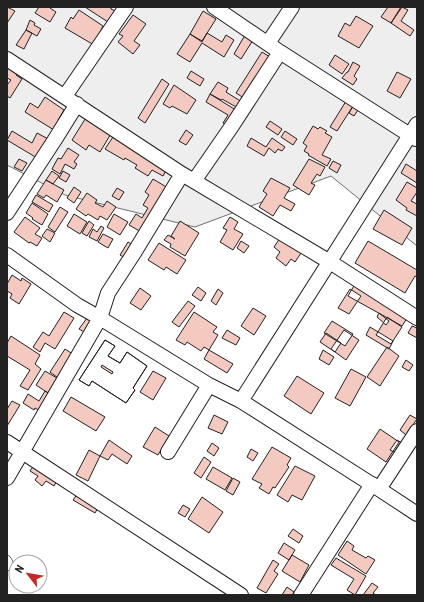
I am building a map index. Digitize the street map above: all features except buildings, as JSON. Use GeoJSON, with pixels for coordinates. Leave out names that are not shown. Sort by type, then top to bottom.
{"type":"FeatureCollection","features":[{"type":"Feature","properties":{"kind":"street"},"geometry":{"type":"LineString","coordinates":[[65,96],[126,7]]}},
{"type":"Feature","properties":{"kind":"street"},"geometry":{"type":"LineString","coordinates":[[214,7],[280,52],[415,133],[241,401]]}},
{"type":"Feature","properties":{"kind":"street"},"geometry":{"type":"LineString","coordinates":[[268,43],[292,7]]}},
{"type":"Feature","properties":{"kind":"street"},"geometry":{"type":"LineString","coordinates":[[7,478],[100,318],[108,292],[134,253],[280,52]]}},
{"type":"Feature","properties":{"kind":"street"},"geometry":{"type":"LineString","coordinates":[[7,59],[188,178],[330,262],[417,318]]}},
{"type":"Feature","properties":{"kind":"street"},"geometry":{"type":"LineString","coordinates":[[7,213],[77,104]]}},
{"type":"Feature","properties":{"kind":"street"},"geometry":{"type":"LineString","coordinates":[[7,255],[77,305],[209,385],[241,401],[417,514]]}},
{"type":"Feature","properties":{"kind":"street"},"geometry":{"type":"LineString","coordinates":[[168,452],[209,385]]}},
{"type":"Feature","properties":{"kind":"street"},"geometry":{"type":"LineString","coordinates":[[301,595],[375,487],[417,430]]}},
{"type":"Feature","properties":{"kind":"street"},"geometry":{"type":"LineString","coordinates":[[7,442],[241,595]]}},
{"type":"Feature","properties":{"kind":"lane"},"geometry":{"type":"LineString","coordinates":[[7,559],[9,562],[7,567]]}},
{"type":"Feature","properties":{"kind":"shaded area"},"geometry":{"type":"Polygon","coordinates":[[[7,7],[417,7],[417,246],[331,176],[195,227],[65,195],[7,165],[7,7]]]}}]}
